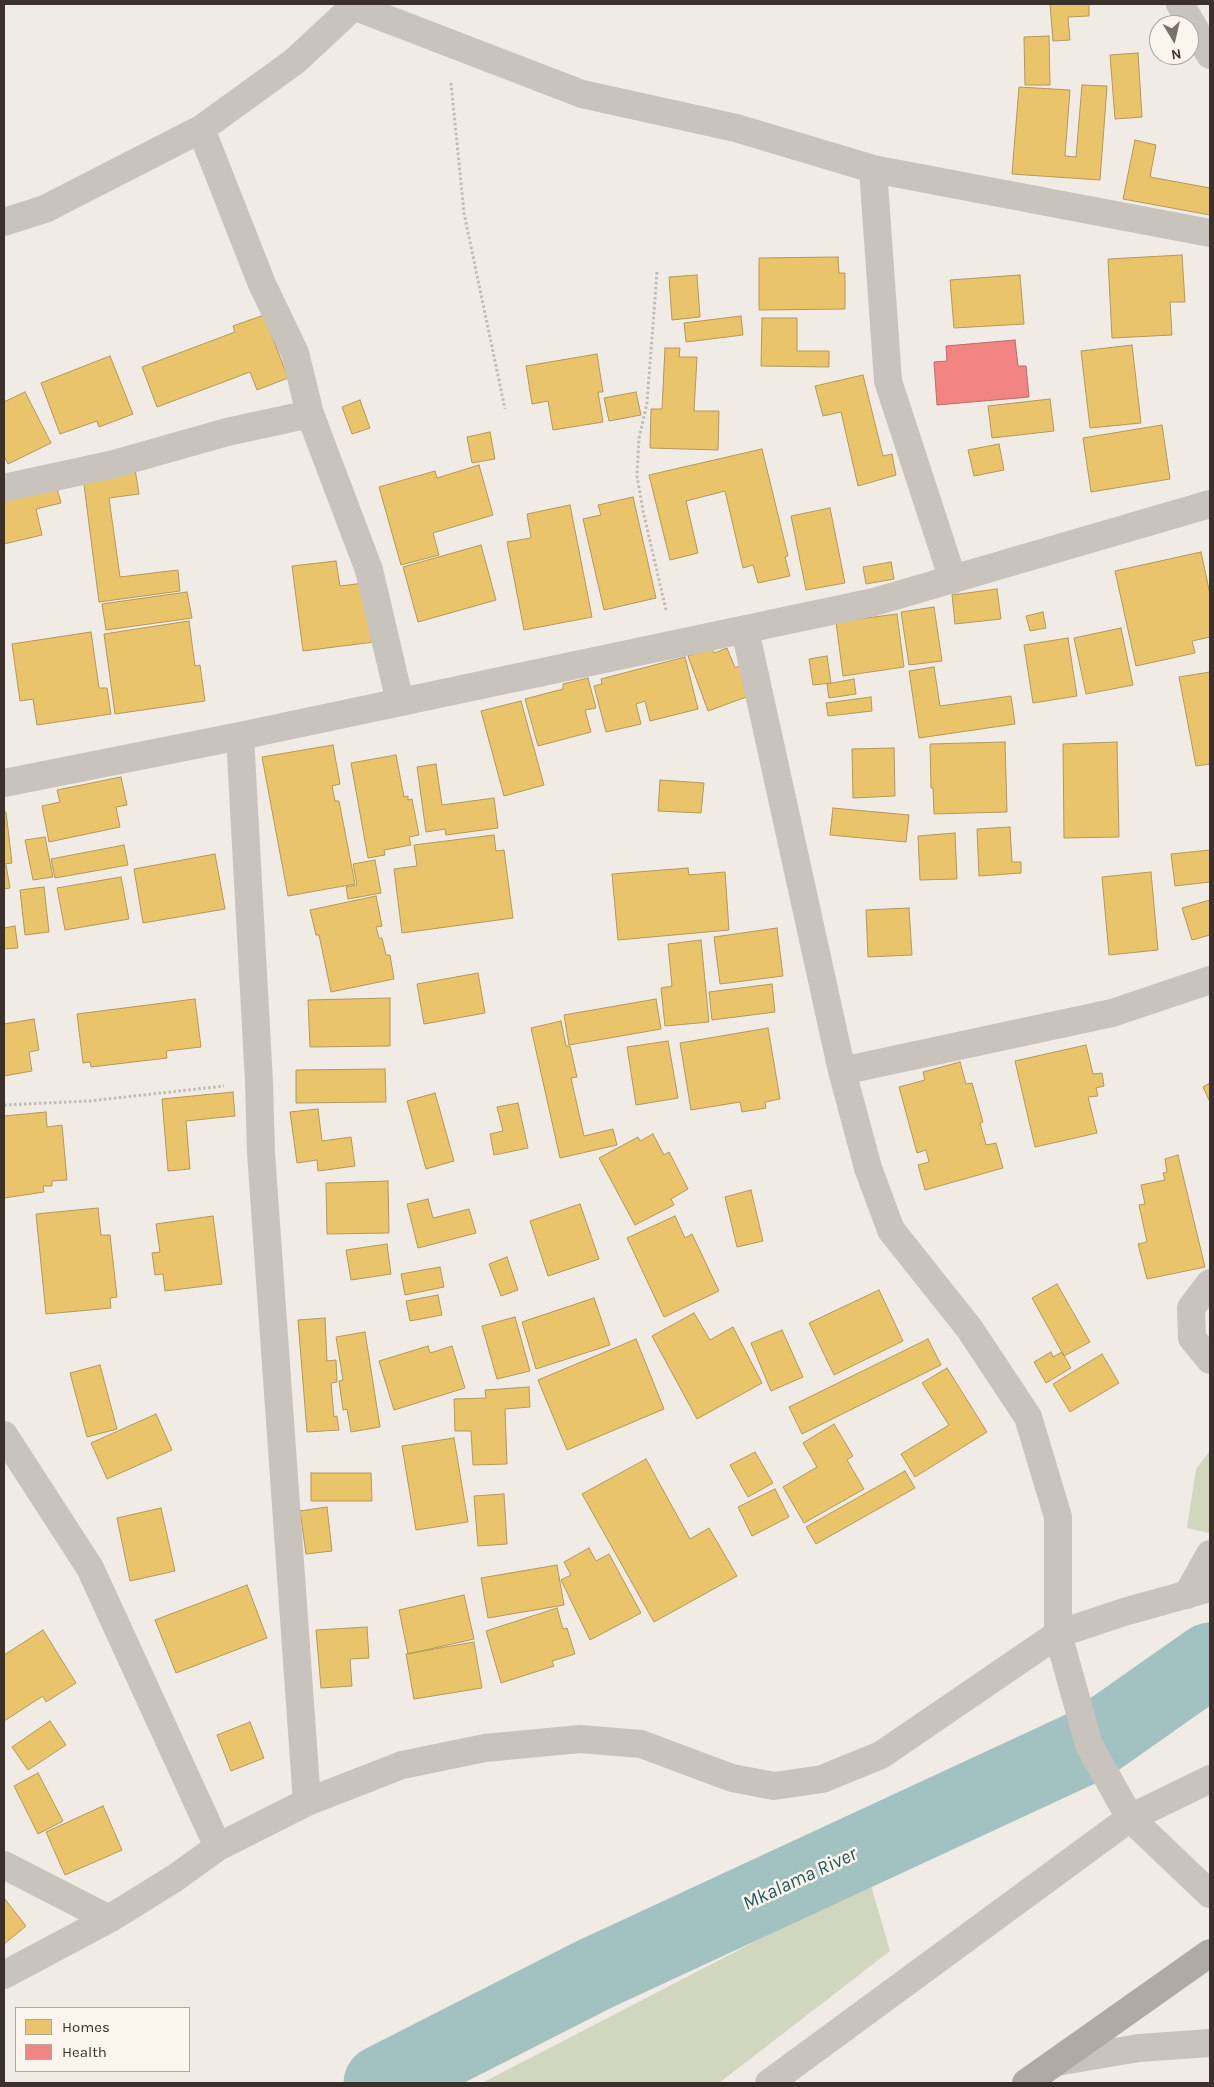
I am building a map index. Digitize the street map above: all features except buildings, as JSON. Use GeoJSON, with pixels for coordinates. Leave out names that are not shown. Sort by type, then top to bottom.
{"type":"FeatureCollection","features":[{"type":"Feature","properties":{"kind":"highway"},"geometry":{"type":"LineString","coordinates":[[1026,2083],[1210,1953]]}},
{"type":"Feature","properties":{"kind":"street"},"geometry":{"type":"LineString","coordinates":[[1180,4],[1210,55]]}},
{"type":"Feature","properties":{"kind":"street"},"geometry":{"type":"LineString","coordinates":[[4,222],[45,209],[201,129],[296,61],[351,5],[582,94],[736,128],[873,169],[1210,232]]}},
{"type":"Feature","properties":{"kind":"street"},"geometry":{"type":"LineString","coordinates":[[201,129],[262,284],[295,354],[310,414],[369,570],[400,702]]}},
{"type":"Feature","properties":{"kind":"street"},"geometry":{"type":"LineString","coordinates":[[873,169],[888,381],[953,580]]}},
{"type":"Feature","properties":{"kind":"street"},"geometry":{"type":"LineString","coordinates":[[4,488],[114,464],[228,432],[310,414]]}},
{"type":"Feature","properties":{"kind":"street"},"geometry":{"type":"LineString","coordinates":[[4,783],[240,736],[874,602],[1210,504]]}},
{"type":"Feature","properties":{"kind":"street"},"geometry":{"type":"LineString","coordinates":[[745,630],[842,1071],[868,1168],[891,1230],[970,1328],[1028,1417],[1058,1516],[1058,1634],[1089,1745],[1130,1818],[1210,1894]]}},
{"type":"Feature","properties":{"kind":"street"},"geometry":{"type":"LineString","coordinates":[[240,736],[259,1082],[261,1153],[307,1802]]}},
{"type":"Feature","properties":{"kind":"street"},"geometry":{"type":"LineString","coordinates":[[842,1071],[1112,1013],[1210,980]]}},
{"type":"Feature","properties":{"kind":"street"},"geometry":{"type":"LineString","coordinates":[[1210,1282],[1191,1308],[1192,1338],[1210,1360]]}},
{"type":"Feature","properties":{"kind":"street"},"geometry":{"type":"LineString","coordinates":[[4,1435],[90,1568],[218,1847]]}},
{"type":"Feature","properties":{"kind":"street"},"geometry":{"type":"LineString","coordinates":[[4,1975],[109,1918],[175,1878],[218,1847],[307,1802],[402,1765],[485,1748],[580,1739],[641,1744],[732,1778],[774,1786],[822,1779],[881,1754],[1058,1634],[1124,1612],[1199,1591],[1210,1554]]}},
{"type":"Feature","properties":{"kind":"street"},"geometry":{"type":"LineString","coordinates":[[769,2083],[1130,1818],[1210,1779]]}},
{"type":"Feature","properties":{"kind":"street"},"geometry":{"type":"LineString","coordinates":[[4,1864],[109,1918]]}},
{"type":"Feature","properties":{"kind":"street"},"geometry":{"type":"LineString","coordinates":[[1056,2062],[1139,2048],[1210,2043]]}},
{"type":"Feature","properties":{"kind":"path"},"geometry":{"type":"LineString","coordinates":[[447,42],[464,213],[505,409]]}},
{"type":"Feature","properties":{"kind":"path"},"geometry":{"type":"LineString","coordinates":[[657,272],[647,404],[639,438],[638,476],[643,511],[675,644]]}},
{"type":"Feature","properties":{"kind":"path"},"geometry":{"type":"LineString","coordinates":[[4,1105],[89,1101],[259,1082]]}},
{"type":"Feature","properties":{"kind":"green space"},"geometry":{"type":"Polygon","coordinates":[[[1210,1451],[1210,1533],[1187,1528],[1196,1469],[1210,1451]]]}},
{"type":"Feature","properties":{"kind":"green space"},"geometry":{"type":"Polygon","coordinates":[[[870,1882],[890,1951],[719,2083],[482,2083],[870,1882]]]}},
{"type":"Feature","properties":{"kind":"waterway","name":"Mkalama River"},"geometry":{"type":"LineString","coordinates":[[381,2083],[595,1974],[1089,1745],[1210,1660]]}}]}
